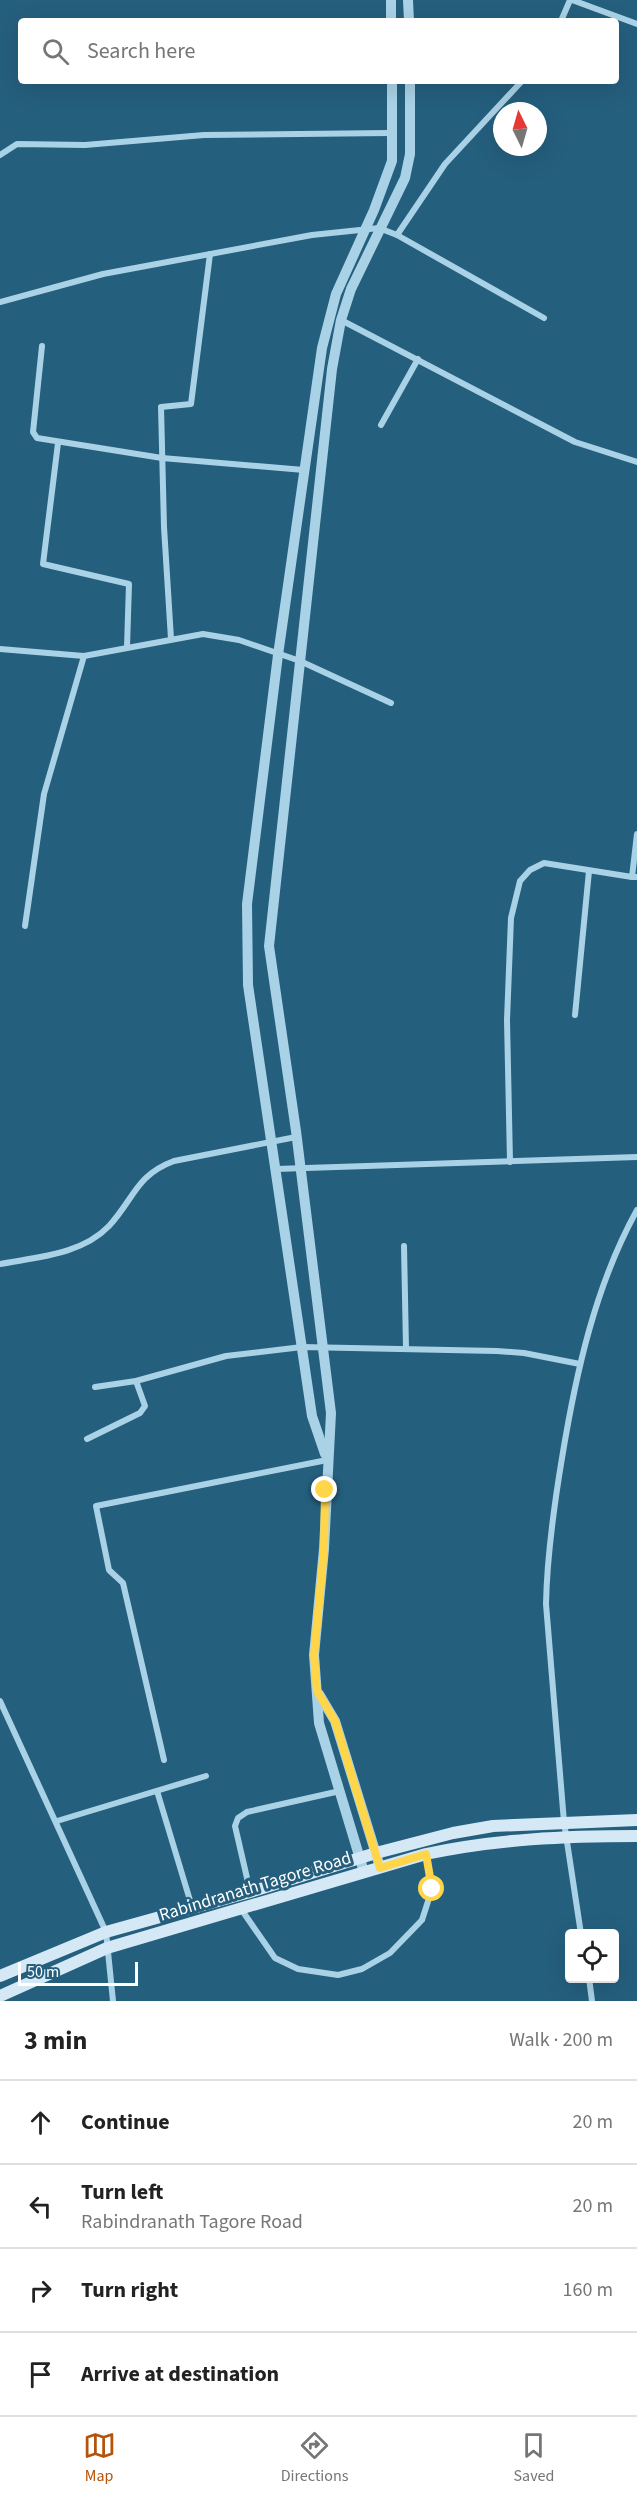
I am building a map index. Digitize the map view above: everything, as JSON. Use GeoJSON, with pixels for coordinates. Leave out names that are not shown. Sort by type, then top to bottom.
{"type":"FeatureCollection","features":[{"type":"Feature","properties":{"kind":"main road","name":"Rabindranath Tagore Road"},"geometry":{"type":"LineString","coordinates":[[0,1976],[106,1932],[250,1892],[376,1852],[453,1833],[494,1826],[637,1820]]}},
{"type":"Feature","properties":{"kind":"main road","name":"Rabindranath Tagore Road"},"geometry":{"type":"LineString","coordinates":[[0,1996],[107,1948],[426,1854],[473,1844],[566,1836],[637,1836]]}},
{"type":"Feature","properties":{"kind":"street"},"geometry":{"type":"LineString","coordinates":[[391,0],[391,18]]}},
{"type":"Feature","properties":{"kind":"street"},"geometry":{"type":"LineString","coordinates":[[408,0],[409,18]]}},
{"type":"Feature","properties":{"kind":"street"},"geometry":{"type":"LineString","coordinates":[[562,18],[571,0],[637,24]]}},
{"type":"Feature","properties":{"kind":"street"},"geometry":{"type":"LineString","coordinates":[[327,1460],[312,1416],[248,985],[246,931],[250,868],[322,348],[330,315],[350,259],[392,161],[390,133],[392,84]]}},
{"type":"Feature","properties":{"kind":"street"},"geometry":{"type":"LineString","coordinates":[[363,1872],[319,1723],[314,1655],[324,1549],[331,1413],[269,946],[321,457],[341,320],[351,289],[405,178],[409,164],[410,84]]}},
{"type":"Feature","properties":{"kind":"street"},"geometry":{"type":"LineString","coordinates":[[397,235],[445,164],[519,84]]}},
{"type":"Feature","properties":{"kind":"street"},"geometry":{"type":"LineString","coordinates":[[0,155],[17,144],[85,144],[204,135],[390,133]]}},
{"type":"Feature","properties":{"kind":"street"},"geometry":{"type":"LineString","coordinates":[[0,302],[103,273],[312,235],[379,228],[397,235],[544,318]]}},
{"type":"Feature","properties":{"kind":"street"},"geometry":{"type":"LineString","coordinates":[[171,639],[161,407],[191,404],[210,254]]}},
{"type":"Feature","properties":{"kind":"street"},"geometry":{"type":"LineString","coordinates":[[330,315],[575,442],[637,462]]}},
{"type":"Feature","properties":{"kind":"street"},"geometry":{"type":"LineString","coordinates":[[42,346],[33,434],[58,443],[162,458],[304,470]]}},
{"type":"Feature","properties":{"kind":"street"},"geometry":{"type":"LineString","coordinates":[[381,424],[418,359]]}},
{"type":"Feature","properties":{"kind":"street"},"geometry":{"type":"LineString","coordinates":[[58,443],[43,564],[129,584],[127,647]]}},
{"type":"Feature","properties":{"kind":"street"},"geometry":{"type":"LineString","coordinates":[[0,649],[84,656],[203,634],[239,640],[300,661],[391,703]]}},
{"type":"Feature","properties":{"kind":"street"},"geometry":{"type":"LineString","coordinates":[[26,926],[44,794],[84,656]]}},
{"type":"Feature","properties":{"kind":"street"},"geometry":{"type":"LineString","coordinates":[[510,1162],[507,1020],[511,918],[515,894],[525,875],[544,863],[635,877],[637,834]]}},
{"type":"Feature","properties":{"kind":"street"},"geometry":{"type":"LineString","coordinates":[[575,1015],[589,871]]}},
{"type":"Feature","properties":{"kind":"street"},"geometry":{"type":"LineString","coordinates":[[0,1264],[65,1251],[88,1241],[108,1226],[140,1182],[159,1167],[174,1161],[296,1137]]}},
{"type":"Feature","properties":{"kind":"street"},"geometry":{"type":"LineString","coordinates":[[276,1169],[637,1157]]}},
{"type":"Feature","properties":{"kind":"street"},"geometry":{"type":"LineString","coordinates":[[580,1929],[564,1822],[546,1604],[547,1575],[556,1498],[580,1364],[609,1265],[637,1210]]}},
{"type":"Feature","properties":{"kind":"street"},"geometry":{"type":"LineString","coordinates":[[404,1246],[406,1347]]}},
{"type":"Feature","properties":{"kind":"street"},"geometry":{"type":"LineString","coordinates":[[95,1388],[136,1381],[226,1356],[321,1346],[406,1347],[524,1353],[580,1364]]}},
{"type":"Feature","properties":{"kind":"street"},"geometry":{"type":"LineString","coordinates":[[87,1439],[140,1413],[145,1407],[136,1381]]}},
{"type":"Feature","properties":{"kind":"street"},"geometry":{"type":"LineString","coordinates":[[164,1760],[123,1583],[109,1570],[96,1506],[327,1460]]}},
{"type":"Feature","properties":{"kind":"street"},"geometry":{"type":"LineString","coordinates":[[317,1691],[335,1721],[380,1868]]}},
{"type":"Feature","properties":{"kind":"street"},"geometry":{"type":"LineString","coordinates":[[0,1701],[106,1932],[113,2001]]}},
{"type":"Feature","properties":{"kind":"street"},"geometry":{"type":"LineString","coordinates":[[0,1722],[9,1720]]}},
{"type":"Feature","properties":{"kind":"street"},"geometry":{"type":"LineString","coordinates":[[57,1821],[206,1776]]}},
{"type":"Feature","properties":{"kind":"street"},"geometry":{"type":"LineString","coordinates":[[157,1791],[192,1907]]}},
{"type":"Feature","properties":{"kind":"street"},"geometry":{"type":"LineString","coordinates":[[250,1892],[235,1826],[238,1818],[247,1812],[340,1791]]}},
{"type":"Feature","properties":{"kind":"street"},"geometry":{"type":"LineString","coordinates":[[241,1909],[275,1958],[298,1969],[338,1975],[362,1970],[390,1953],[422,1920],[432,1889],[426,1854]]}},
{"type":"Feature","properties":{"kind":"street"},"geometry":{"type":"LineString","coordinates":[[590,1983],[592,2001]]}},
{"type":"Feature","properties":{"kind":"route"},"geometry":{"type":"LineString","coordinates":[[325,1490],[326,1522],[314,1655],[317,1691],[335,1721],[380,1868],[426,1854],[432,1889]]}}]}
